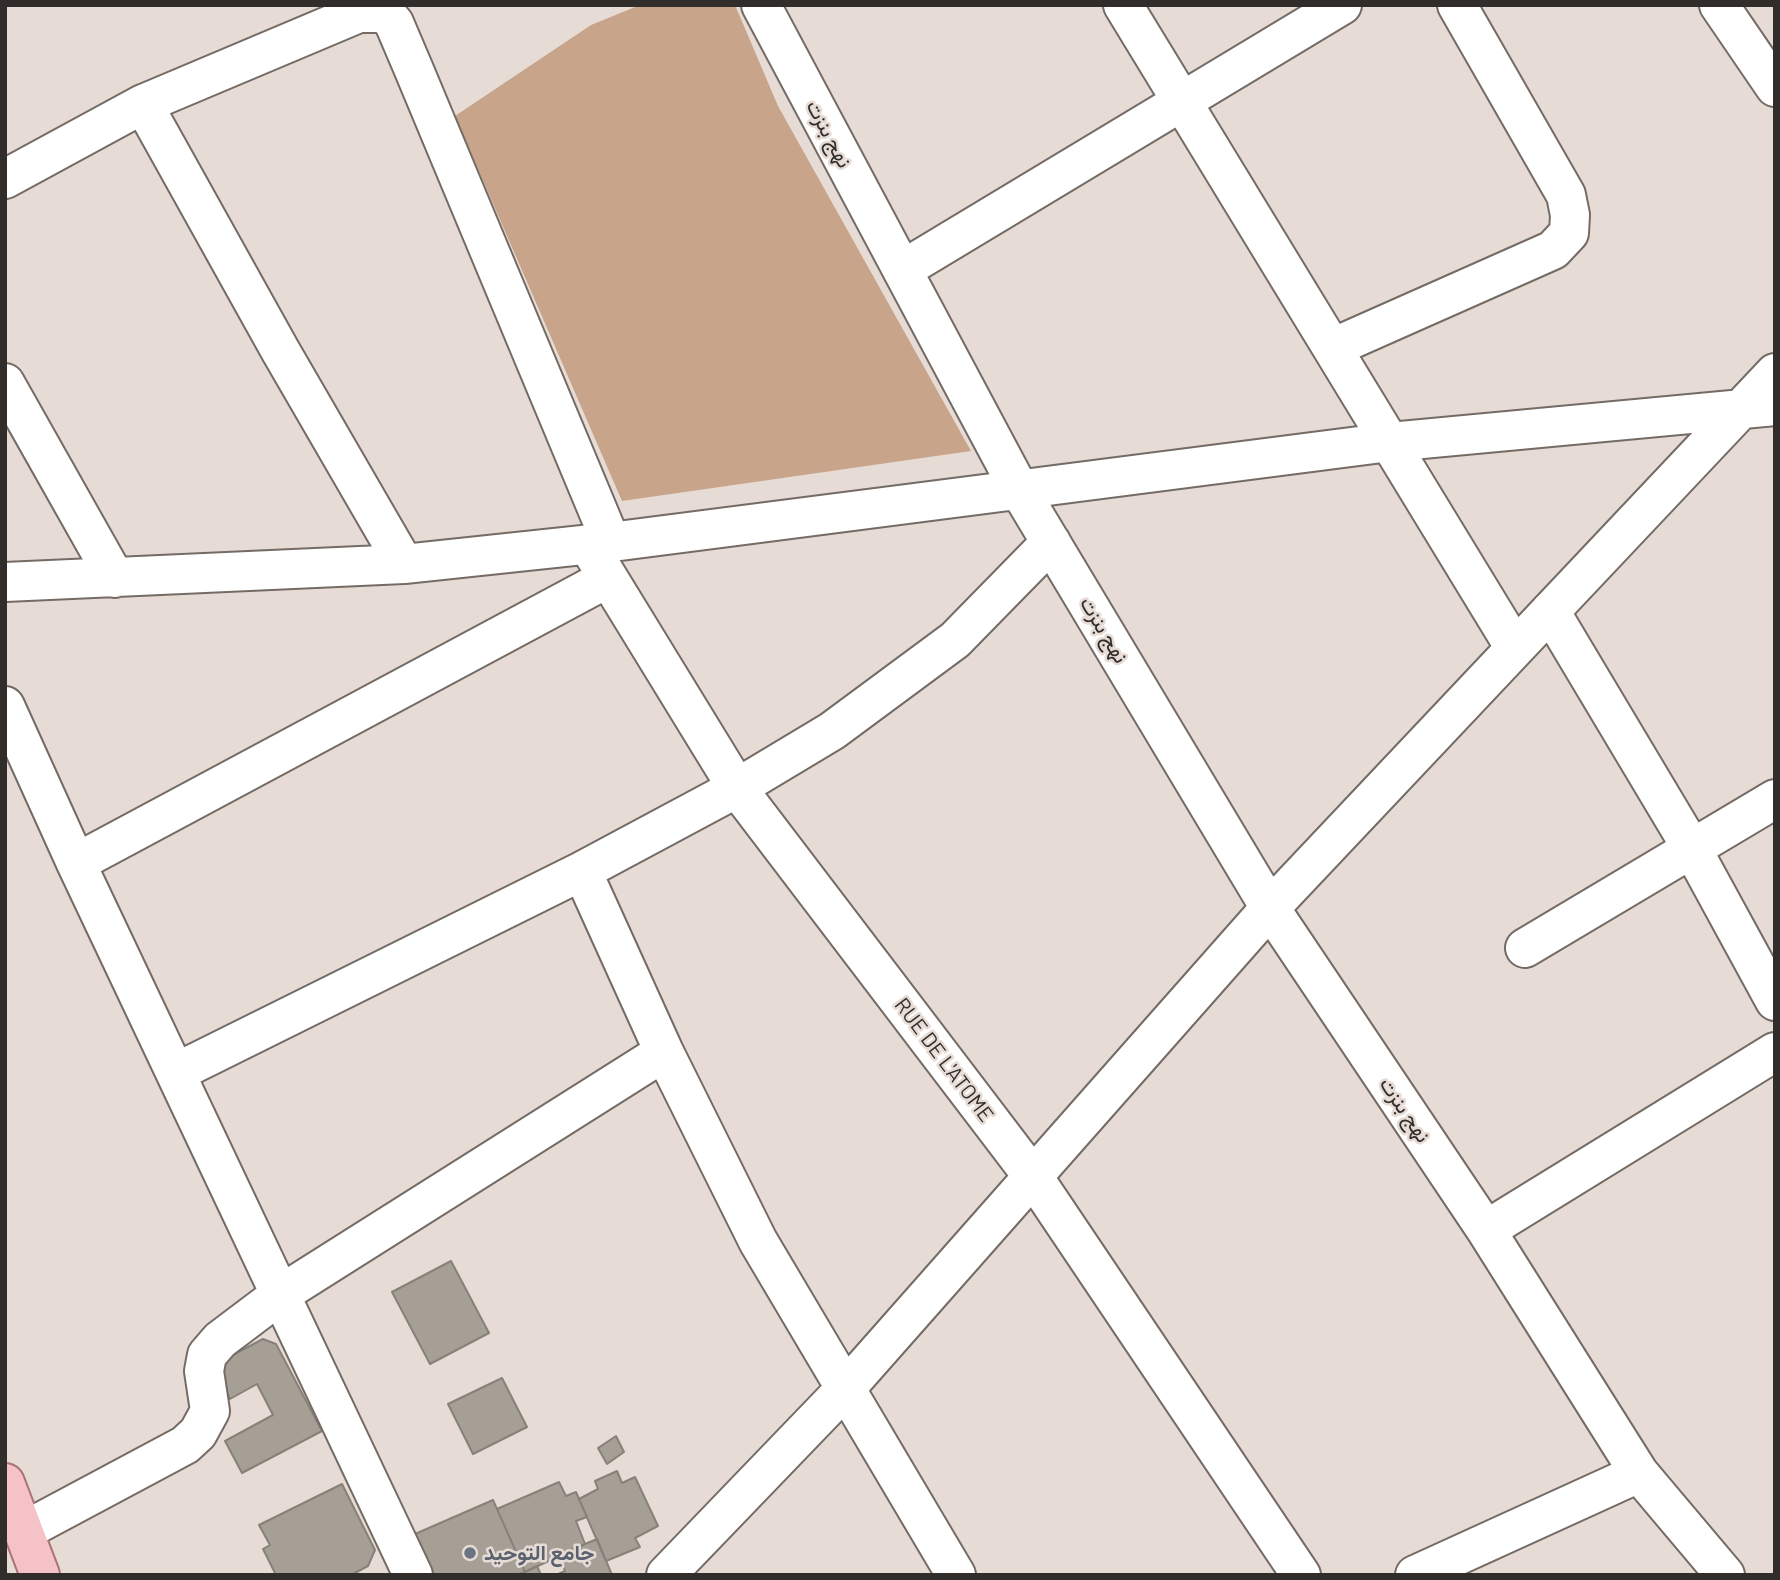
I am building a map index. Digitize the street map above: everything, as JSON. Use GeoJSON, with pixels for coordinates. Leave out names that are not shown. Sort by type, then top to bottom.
{"type":"FeatureCollection","features":[{"type":"Feature","properties":{"kind":"main road"},"geometry":{"type":"LineString","coordinates":[[5,1483],[40,1575]]}},
{"type":"Feature","properties":{"kind":"street"},"geometry":{"type":"LineString","coordinates":[[1124,5],[1515,648]]}},
{"type":"Feature","properties":{"kind":"street"},"geometry":{"type":"LineString","coordinates":[[902,270],[1342,5]]}},
{"type":"Feature","properties":{"kind":"street"},"geometry":{"type":"LineString","coordinates":[[1332,348],[1553,250],[1569,233],[1570,215],[1566,195],[1457,5]]}},
{"type":"Feature","properties":{"kind":"street"},"geometry":{"type":"LineString","coordinates":[[1718,5],[1775,87]]}},
{"type":"Feature","properties":{"kind":"street","name":"نهج بنزت"},"geometry":{"type":"LineString","coordinates":[[771,9],[902,270],[1020,491],[1270,908],[1486,1230],[1639,1473],[1725,1575]]}},
{"type":"Feature","properties":{"kind":"street","name":"RUE DE L'ATOME"},"geometry":{"type":"LineString","coordinates":[[143,103],[359,13],[385,13],[394,23],[602,555],[737,788],[1034,1178],[1301,1575]]}},
{"type":"Feature","properties":{"kind":"street"},"geometry":{"type":"LineString","coordinates":[[5,180],[143,103],[280,351],[404,564]]}},
{"type":"Feature","properties":{"kind":"street"},"geometry":{"type":"LineString","coordinates":[[666,1575],[846,1388],[1270,908],[1550,611],[1758,408],[1775,373]]}},
{"type":"Feature","properties":{"kind":"street"},"geometry":{"type":"LineString","coordinates":[[5,383],[115,578]]}},
{"type":"Feature","properties":{"kind":"street"},"geometry":{"type":"LineString","coordinates":[[5,582],[602,555],[1020,491],[1390,442],[1758,408]]}},
{"type":"Feature","properties":{"kind":"street"},"geometry":{"type":"LineString","coordinates":[[177,1072],[582,871],[737,788],[832,731],[956,640],[1051,542]]}},
{"type":"Feature","properties":{"kind":"street"},"geometry":{"type":"LineString","coordinates":[[76,863],[602,555]]}},
{"type":"Feature","properties":{"kind":"street"},"geometry":{"type":"LineString","coordinates":[[1550,611],[1691,847],[1775,1001]]}},
{"type":"Feature","properties":{"kind":"street"},"geometry":{"type":"LineString","coordinates":[[5,706],[76,863],[414,1575]]}},
{"type":"Feature","properties":{"kind":"street"},"geometry":{"type":"LineString","coordinates":[[1525,948],[1775,799]]}},
{"type":"Feature","properties":{"kind":"street"},"geometry":{"type":"LineString","coordinates":[[582,871],[664,1052],[758,1241],[956,1575]]}},
{"type":"Feature","properties":{"kind":"street"},"geometry":{"type":"LineString","coordinates":[[24,1531],[185,1446],[198,1433],[210,1411],[204,1371],[207,1355],[220,1340],[281,1294],[664,1052]]}},
{"type":"Feature","properties":{"kind":"street"},"geometry":{"type":"LineString","coordinates":[[1486,1230],[1775,1052]]}},
{"type":"Feature","properties":{"kind":"street"},"geometry":{"type":"LineString","coordinates":[[1415,1575],[1639,1473]]}},
{"type":"Feature","properties":{"kind":"shaded area"},"geometry":{"type":"Polygon","coordinates":[[[640,5],[735,5],[778,106],[971,451],[622,501],[455,116],[591,25],[640,5]]]}},
{"type":"Feature","properties":{"kind":"building"},"geometry":{"type":"Polygon","coordinates":[[[451,1261],[489,1333],[430,1364],[392,1292],[451,1261]]]}},
{"type":"Feature","properties":{"kind":"building"},"geometry":{"type":"Polygon","coordinates":[[[263,1339],[276,1344],[322,1431],[242,1473],[225,1441],[273,1415],[257,1384],[230,1399],[221,1382],[222,1367],[227,1358],[263,1339]]]}},
{"type":"Feature","properties":{"kind":"building"},"geometry":{"type":"Polygon","coordinates":[[[502,1378],[527,1427],[473,1454],[448,1404],[502,1378]]]}},
{"type":"Feature","properties":{"kind":"building"},"geometry":{"type":"Polygon","coordinates":[[[616,1436],[624,1452],[607,1464],[598,1448],[616,1436]]]}},
{"type":"Feature","properties":{"kind":"building"},"geometry":{"type":"Polygon","coordinates":[[[617,1471],[622,1483],[635,1477],[658,1526],[635,1538],[640,1547],[606,1561],[579,1499],[598,1489],[595,1481],[617,1471]]]}},
{"type":"Feature","properties":{"kind":"building"},"geometry":{"type":"Polygon","coordinates":[[[559,1482],[566,1496],[576,1492],[587,1517],[576,1521],[585,1544],[525,1572],[497,1509],[559,1482]]]}},
{"type":"Feature","properties":{"kind":"building"},"geometry":{"type":"Polygon","coordinates":[[[342,1484],[375,1550],[368,1566],[351,1575],[276,1575],[263,1549],[270,1545],[259,1525],[342,1484]]]}},
{"type":"Feature","properties":{"kind":"building","name":"جامع التوحيد"},"geometry":{"type":"Polygon","coordinates":[[[493,1500],[525,1572],[517,1575],[432,1575],[415,1534],[493,1500]]]}},
{"type":"Feature","properties":{"kind":"building"},"geometry":{"type":"Polygon","coordinates":[[[597,1539],[612,1575],[556,1575],[565,1571],[559,1555],[597,1539]]]}},
{"type":"Feature","properties":{"kind":"building"},"geometry":{"type":"Polygon","coordinates":[[[537,1566],[541,1575],[526,1575],[525,1572],[537,1566]]]}},
{"type":"Feature","properties":{"kind":"place","name":"جامع التوحيد"},"geometry":{"type":"Point","coordinates":[470,1553]}}]}
